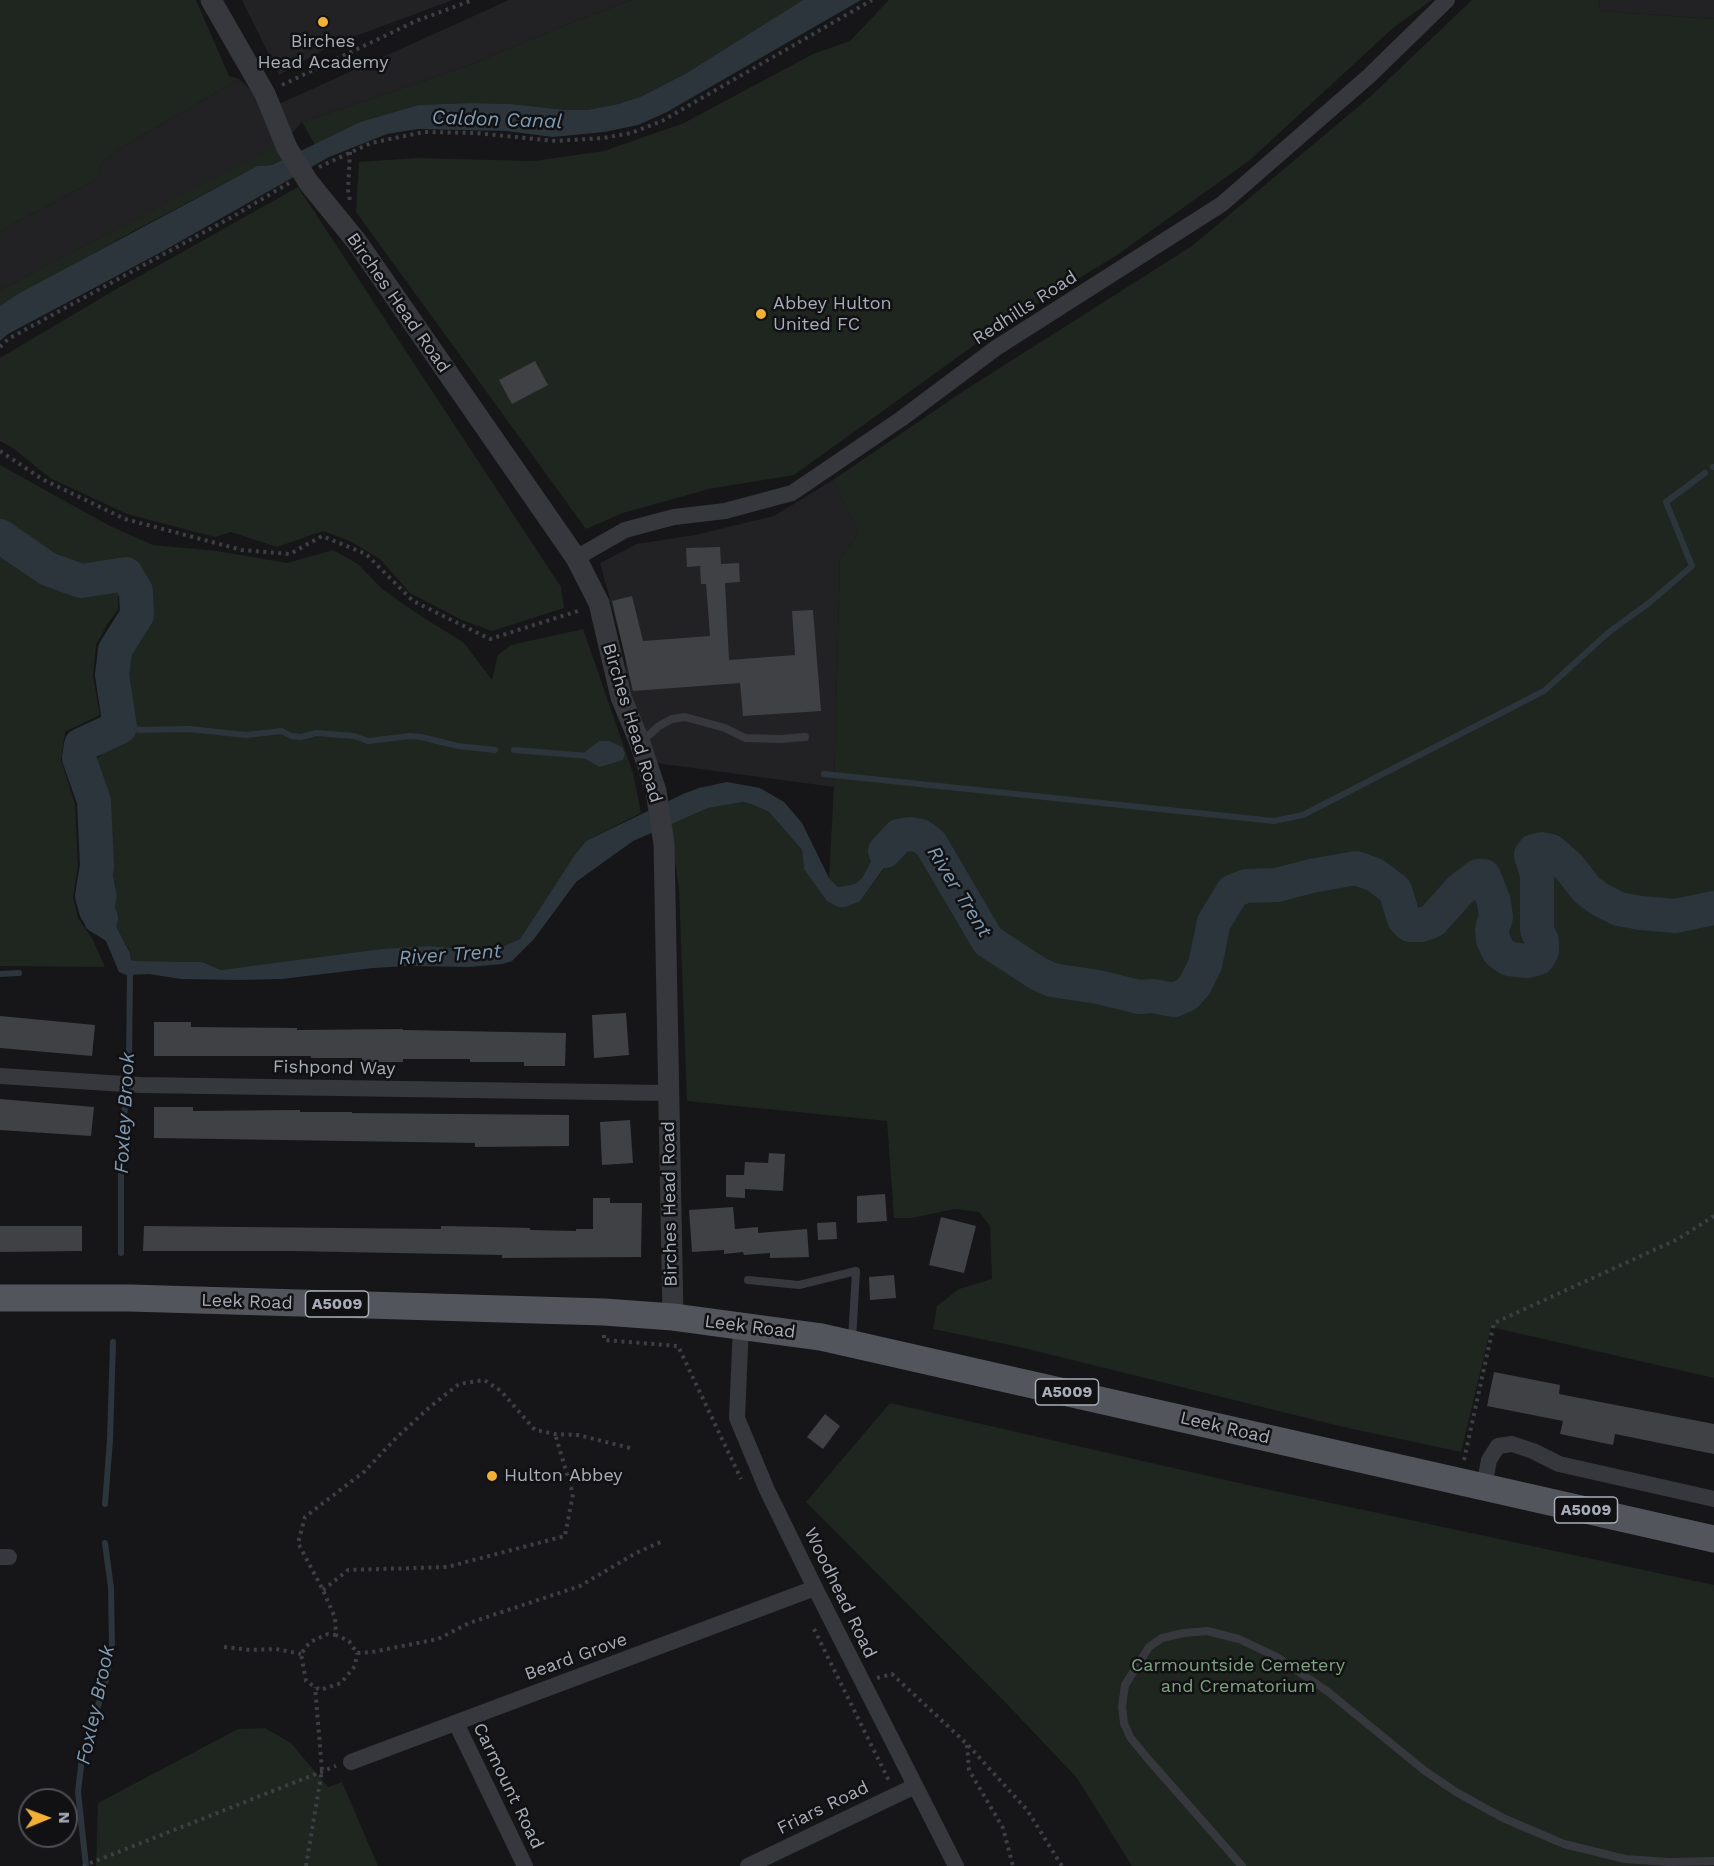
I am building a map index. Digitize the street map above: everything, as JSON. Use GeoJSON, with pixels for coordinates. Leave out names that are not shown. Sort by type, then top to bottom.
{"type":"FeatureCollection","features":[{"type":"Feature","properties":{"kind":"main road","name":"Leek Road"},"geometry":{"type":"LineString","coordinates":[[0,1298],[130,1298],[604,1312],[673,1317],[821,1336],[1714,1539]]}},
{"type":"Feature","properties":{"kind":"street"},"geometry":{"type":"LineString","coordinates":[[211,0],[265,94]]}},
{"type":"Feature","properties":{"kind":"street","name":"Redhills Road"},"geometry":{"type":"LineString","coordinates":[[576,558],[625,530],[674,517],[725,511],[792,493],[901,419],[996,348],[1222,204],[1369,76],[1447,0]]}},
{"type":"Feature","properties":{"kind":"street","name":"Birches Head Road"},"geometry":{"type":"LineString","coordinates":[[265,94],[287,148],[305,178],[357,242],[576,558],[599,603],[621,698],[640,743],[656,791],[664,844],[673,1317]]}},
{"type":"Feature","properties":{"kind":"street","name":"Fishpond Way"},"geometry":{"type":"LineString","coordinates":[[0,1076],[140,1085],[668,1093]]}},
{"type":"Feature","properties":{"kind":"street","name":"Woodhead Road"},"geometry":{"type":"LineString","coordinates":[[741,1325],[736,1418],[767,1490],[815,1588],[956,1866]]}},
{"type":"Feature","properties":{"kind":"street"},"geometry":{"type":"LineString","coordinates":[[1471,1484],[1498,1446],[1512,1444],[1533,1450],[1559,1464],[1714,1499]]}},
{"type":"Feature","properties":{"kind":"street","name":"Beard Grove"},"geometry":{"type":"LineString","coordinates":[[351,1762],[815,1588]]}},
{"type":"Feature","properties":{"kind":"street","name":"Carmount Road"},"geometry":{"type":"LineString","coordinates":[[456,1723],[525,1866]]}},
{"type":"Feature","properties":{"kind":"street","name":"Friars Road"},"geometry":{"type":"LineString","coordinates":[[748,1866],[915,1786]]}},
{"type":"Feature","properties":{"kind":"lane"},"geometry":{"type":"LineString","coordinates":[[640,743],[659,726],[672,719],[685,717],[725,728],[745,738],[805,737]]}},
{"type":"Feature","properties":{"kind":"lane"},"geometry":{"type":"LineString","coordinates":[[748,1280],[799,1285],[856,1271],[852,1343]]}},
{"type":"Feature","properties":{"kind":"lane"},"geometry":{"type":"LineString","coordinates":[[1242,1866],[1148,1759],[1130,1737],[1124,1723],[1122,1707],[1125,1685],[1149,1647],[1162,1638],[1207,1631],[1239,1639],[1277,1657],[1327,1691],[1425,1771],[1456,1792],[1503,1818],[1564,1844],[1625,1859],[1669,1862],[1714,1861]]}},
{"type":"Feature","properties":{"kind":"path"},"geometry":{"type":"LineString","coordinates":[[265,94],[416,21],[472,0]]}},
{"type":"Feature","properties":{"kind":"path"},"geometry":{"type":"LineString","coordinates":[[0,347],[8,339],[305,178],[350,151],[371,143],[424,132],[475,133],[556,141],[603,138],[631,133],[662,121],[872,0]]}},
{"type":"Feature","properties":{"kind":"path"},"geometry":{"type":"LineString","coordinates":[[350,151],[348,190],[357,242]]}},
{"type":"Feature","properties":{"kind":"path"},"geometry":{"type":"LineString","coordinates":[[0,451],[42,479],[125,519],[242,550],[290,554],[322,536],[366,554],[413,601],[490,639],[599,603]]}},
{"type":"Feature","properties":{"kind":"path"},"geometry":{"type":"LineString","coordinates":[[1471,1484],[1494,1323],[1678,1239],[1714,1216]]}},
{"type":"Feature","properties":{"kind":"path"},"geometry":{"type":"LineString","coordinates":[[604,1312],[604,1340],[678,1346],[742,1481]]}},
{"type":"Feature","properties":{"kind":"path"},"geometry":{"type":"LineString","coordinates":[[336,1635],[335,1618],[298,1542],[305,1516],[365,1471],[396,1438],[459,1384],[484,1380],[501,1391],[535,1430],[578,1435],[630,1448]]}},
{"type":"Feature","properties":{"kind":"path"},"geometry":{"type":"LineString","coordinates":[[323,1590],[348,1570],[447,1567],[565,1536],[573,1494],[555,1434]]}},
{"type":"Feature","properties":{"kind":"path"},"geometry":{"type":"LineString","coordinates":[[357,1653],[438,1639],[469,1623],[580,1586],[636,1553],[663,1541]]}},
{"type":"Feature","properties":{"kind":"path"},"geometry":{"type":"LineString","coordinates":[[813,1627],[897,1795]]}},
{"type":"Feature","properties":{"kind":"path"},"geometry":{"type":"LineString","coordinates":[[328,1634],[336,1635],[349,1641],[357,1653],[355,1666],[341,1683],[320,1690],[306,1681],[301,1654],[310,1642],[328,1634]]}},
{"type":"Feature","properties":{"kind":"path"},"geometry":{"type":"LineString","coordinates":[[224,1647],[250,1650],[276,1649],[301,1654]]}},
{"type":"Feature","properties":{"kind":"path"},"geometry":{"type":"LineString","coordinates":[[862,1682],[891,1674],[967,1744],[1027,1810],[1062,1866]]}},
{"type":"Feature","properties":{"kind":"path"},"geometry":{"type":"LineString","coordinates":[[306,1866],[322,1770],[315,1687]]}},
{"type":"Feature","properties":{"kind":"path"},"geometry":{"type":"LineString","coordinates":[[967,1744],[969,1770],[1003,1828],[1013,1866]]}},
{"type":"Feature","properties":{"kind":"path"},"geometry":{"type":"LineString","coordinates":[[83,1866],[322,1770],[351,1762]]}},
{"type":"Feature","properties":{"kind":"shaded area","name":"Birches Head Academy"},"geometry":{"type":"Polygon","coordinates":[[[242,0],[453,0],[334,44],[279,75],[242,0]]]}},
{"type":"Feature","properties":{"kind":"shaded area"},"geometry":{"type":"Polygon","coordinates":[[[509,0],[632,0],[570,23],[468,66],[302,122],[284,142],[0,290],[0,231],[97,179],[102,162],[117,150],[239,79],[270,108],[509,0]]]}},
{"type":"Feature","properties":{"kind":"shaded area"},"geometry":{"type":"Polygon","coordinates":[[[1599,0],[1714,0],[1714,19],[1600,11],[1599,0]]]}},
{"type":"Feature","properties":{"kind":"shaded area"},"geometry":{"type":"Polygon","coordinates":[[[833,480],[859,533],[840,559],[834,787],[656,763],[627,691],[625,655],[600,563],[637,544],[695,535],[774,516],[833,480]]]}},
{"type":"Feature","properties":{"kind":"green space"},"geometry":{"type":"Polygon","coordinates":[[[0,0],[196,0],[229,76],[239,79],[117,150],[102,162],[97,179],[0,231],[0,0]]]}},
{"type":"Feature","properties":{"kind":"green space"},"geometry":{"type":"Polygon","coordinates":[[[632,0],[803,0],[685,74],[640,97],[618,104],[587,110],[511,104],[418,105],[360,122],[315,145],[302,122],[468,66],[570,23],[632,0]]]}},
{"type":"Feature","properties":{"kind":"green space"},"geometry":{"type":"Polygon","coordinates":[[[889,0],[1432,0],[1393,28],[1250,160],[1117,255],[998,328],[794,475],[709,489],[623,513],[586,529],[356,212],[359,162],[416,158],[534,161],[604,151],[684,123],[813,54],[850,41],[889,0]]]}},
{"type":"Feature","properties":{"kind":"green space"},"geometry":{"type":"Polygon","coordinates":[[[1472,0],[1599,0],[1600,11],[1714,19],[1714,1378],[1491,1327],[1461,1452],[1339,1426],[1024,1348],[933,1329],[937,1306],[959,1289],[992,1279],[990,1226],[979,1212],[955,1209],[911,1218],[894,1218],[887,1121],[687,1101],[679,890],[670,824],[708,808],[743,802],[751,804],[769,812],[802,850],[804,869],[860,901],[904,845],[914,843],[923,848],[927,827],[875,854],[862,878],[855,884],[838,887],[829,878],[834,787],[840,559],[859,533],[833,480],[962,392],[1192,246],[1371,96],[1472,0]]]}},
{"type":"Feature","properties":{"kind":"green space"},"geometry":{"type":"Polygon","coordinates":[[[277,145],[285,159],[271,165],[257,166],[130,233],[0,306],[0,290],[277,145]]]}},
{"type":"Feature","properties":{"kind":"green space"},"geometry":{"type":"Polygon","coordinates":[[[298,187],[561,587],[564,608],[492,631],[462,620],[410,593],[380,559],[350,541],[323,531],[277,547],[231,532],[215,537],[127,514],[50,478],[13,448],[0,441],[0,358],[113,291],[298,187]]]}},
{"type":"Feature","properties":{"kind":"green space"},"geometry":{"type":"Polygon","coordinates":[[[0,465],[110,526],[153,545],[217,551],[287,563],[333,550],[358,564],[382,589],[464,643],[492,680],[498,655],[511,645],[583,629],[633,773],[641,813],[586,841],[520,939],[497,949],[475,950],[429,946],[221,970],[202,962],[131,960],[130,952],[113,916],[117,896],[112,871],[113,845],[102,788],[94,762],[106,749],[115,747],[130,720],[126,670],[132,647],[143,629],[148,582],[118,597],[118,610],[96,645],[93,676],[100,715],[65,732],[61,760],[75,804],[78,865],[73,897],[78,918],[92,938],[105,967],[0,966],[0,465]]]}},
{"type":"Feature","properties":{"kind":"green space","name":"Carmountside Cemetery and Crematorium"},"geometry":{"type":"Polygon","coordinates":[[[890,1403],[1252,1486],[1714,1585],[1714,1866],[1132,1866],[1077,1778],[1006,1703],[806,1502],[890,1403]]]}},
{"type":"Feature","properties":{"kind":"green space"},"geometry":{"type":"Polygon","coordinates":[[[265,1728],[291,1743],[328,1787],[342,1782],[378,1866],[96,1866],[98,1803],[238,1729],[265,1728]]]}},
{"type":"Feature","properties":{"kind":"water","name":"Caldon Canal"},"geometry":{"type":"Polygon","coordinates":[[[803,0],[861,0],[667,112],[638,125],[604,132],[553,137],[506,131],[418,129],[387,134],[329,157],[165,250],[8,334],[0,341],[0,306],[18,294],[257,166],[272,165],[360,122],[418,105],[511,104],[587,110],[618,104],[640,97],[685,74],[803,0]]]}},
{"type":"Feature","properties":{"kind":"water"},"geometry":{"type":"Polygon","coordinates":[[[599,741],[609,741],[622,747],[625,753],[623,760],[600,767],[580,756],[599,741]]]}},
{"type":"Feature","properties":{"kind":"water"},"geometry":{"type":"Polygon","coordinates":[[[727,782],[760,788],[784,802],[802,823],[829,878],[838,887],[855,884],[862,878],[875,854],[894,830],[903,825],[912,822],[921,823],[927,827],[923,849],[914,843],[904,845],[894,854],[860,901],[846,907],[838,907],[827,901],[804,869],[802,850],[769,812],[743,802],[708,808],[633,841],[576,882],[534,939],[512,961],[469,967],[407,966],[282,979],[240,980],[181,979],[149,974],[126,975],[119,972],[106,941],[86,928],[82,913],[89,873],[112,871],[117,896],[113,916],[131,960],[202,962],[221,970],[382,949],[429,946],[475,950],[497,949],[520,939],[586,841],[683,794],[727,782]]]}},
{"type":"Feature","properties":{"kind":"building"},"geometry":{"type":"Polygon","coordinates":[[[535,361],[548,385],[512,404],[499,380],[535,361]]]}},
{"type":"Feature","properties":{"kind":"building"},"geometry":{"type":"Polygon","coordinates":[[[720,547],[721,564],[739,563],[740,582],[725,583],[729,660],[795,655],[792,611],[813,610],[821,711],[743,716],[740,683],[633,691],[612,601],[632,596],[643,641],[710,636],[706,584],[701,584],[700,566],[687,567],[686,548],[720,547]]]}},
{"type":"Feature","properties":{"kind":"building"},"geometry":{"type":"Polygon","coordinates":[[[626,1013],[629,1055],[594,1058],[592,1015],[626,1013]]]}},
{"type":"Feature","properties":{"kind":"building"},"geometry":{"type":"Polygon","coordinates":[[[0,1016],[95,1025],[92,1056],[0,1048],[0,1016]]]}},
{"type":"Feature","properties":{"kind":"building"},"geometry":{"type":"Polygon","coordinates":[[[154,1022],[191,1022],[191,1027],[297,1028],[297,1030],[403,1029],[566,1033],[565,1066],[524,1066],[524,1062],[470,1062],[470,1059],[403,1059],[403,1062],[362,1062],[362,1058],[311,1058],[311,1056],[154,1056],[154,1022]]]}},
{"type":"Feature","properties":{"kind":"building"},"geometry":{"type":"Polygon","coordinates":[[[0,1099],[94,1107],[91,1136],[0,1130],[0,1099]]]}},
{"type":"Feature","properties":{"kind":"building"},"geometry":{"type":"Polygon","coordinates":[[[154,1107],[193,1107],[193,1111],[300,1110],[300,1112],[352,1113],[569,1115],[569,1146],[475,1147],[475,1143],[154,1138],[154,1107]]]}},
{"type":"Feature","properties":{"kind":"building"},"geometry":{"type":"Polygon","coordinates":[[[630,1120],[633,1163],[602,1165],[600,1122],[630,1120]]]}},
{"type":"Feature","properties":{"kind":"building"},"geometry":{"type":"Polygon","coordinates":[[[769,1153],[785,1154],[783,1191],[745,1189],[745,1198],[726,1197],[726,1175],[744,1175],[745,1162],[768,1163],[769,1153]]]}},
{"type":"Feature","properties":{"kind":"building"},"geometry":{"type":"Polygon","coordinates":[[[885,1194],[887,1221],[857,1223],[857,1196],[885,1194]]]}},
{"type":"Feature","properties":{"kind":"building"},"geometry":{"type":"Polygon","coordinates":[[[593,1198],[610,1198],[610,1203],[642,1203],[641,1257],[502,1258],[502,1255],[143,1251],[144,1226],[441,1229],[441,1226],[576,1231],[576,1229],[593,1229],[593,1198]]]}},
{"type":"Feature","properties":{"kind":"building"},"geometry":{"type":"Polygon","coordinates":[[[733,1207],[735,1229],[758,1227],[758,1233],[807,1229],[809,1257],[770,1258],[770,1253],[724,1254],[724,1250],[692,1252],[689,1210],[733,1207]]]}},
{"type":"Feature","properties":{"kind":"building"},"geometry":{"type":"Polygon","coordinates":[[[941,1217],[976,1226],[964,1273],[929,1265],[941,1217]]]}},
{"type":"Feature","properties":{"kind":"building"},"geometry":{"type":"Polygon","coordinates":[[[836,1222],[837,1239],[818,1240],[817,1223],[836,1222]]]}},
{"type":"Feature","properties":{"kind":"building"},"geometry":{"type":"Polygon","coordinates":[[[0,1226],[82,1226],[82,1251],[0,1252],[0,1226]]]}},
{"type":"Feature","properties":{"kind":"building"},"geometry":{"type":"Polygon","coordinates":[[[894,1275],[896,1298],[870,1300],[869,1277],[894,1275]]]}},
{"type":"Feature","properties":{"kind":"building"},"geometry":{"type":"Polygon","coordinates":[[[1494,1372],[1560,1385],[1559,1394],[1714,1424],[1714,1454],[1615,1434],[1613,1445],[1560,1434],[1563,1421],[1487,1406],[1494,1372]]]}},
{"type":"Feature","properties":{"kind":"building"},"geometry":{"type":"Polygon","coordinates":[[[825,1414],[840,1426],[823,1449],[807,1437],[825,1414]]]}},
{"type":"Feature","properties":{"kind":"waterway"},"geometry":{"type":"LineString","coordinates":[[824,774],[1274,821],[1303,815],[1544,691],[1609,632],[1649,603],[1692,566],[1666,502],[1705,473]]}},
{"type":"Feature","properties":{"kind":"waterway","name":"River Trent"},"geometry":{"type":"LineString","coordinates":[[0,536],[48,569],[81,581],[126,574],[136,591],[137,615],[115,650],[112,675],[120,727],[81,745],[79,758],[94,801],[97,866],[92,896],[101,918]]}},
{"type":"Feature","properties":{"kind":"waterway"},"geometry":{"type":"LineString","coordinates":[[120,727],[141,730],[189,729],[246,735],[282,731],[291,736],[301,737],[316,733],[354,736],[368,741],[410,736],[458,746],[495,750]]}},
{"type":"Feature","properties":{"kind":"waterway"},"geometry":{"type":"LineString","coordinates":[[514,750],[589,756]]}},
{"type":"Feature","properties":{"kind":"waterway","name":"River Trent"},"geometry":{"type":"LineString","coordinates":[[885,851],[899,836],[910,834],[925,839],[931,844],[988,941],[1037,973],[1052,980],[1098,987],[1139,997],[1153,996],[1174,1000],[1186,995],[1195,985],[1205,965],[1214,922],[1233,891],[1246,886],[1277,885],[1356,868],[1375,875],[1395,890],[1404,919],[1410,925],[1421,925],[1432,921],[1461,889],[1478,876],[1484,876],[1494,902],[1496,917],[1492,929],[1493,940],[1499,952],[1509,959],[1527,961],[1538,958],[1542,951],[1542,941],[1537,930],[1537,875],[1531,855],[1534,851],[1542,849],[1551,851],[1569,867],[1587,890],[1619,909],[1675,916],[1714,908]]}},
{"type":"Feature","properties":{"kind":"waterway","name":"Foxley Brook"},"geometry":{"type":"LineString","coordinates":[[121,1253],[121,1152],[129,1060],[130,972]]}},
{"type":"Feature","properties":{"kind":"waterway"},"geometry":{"type":"LineString","coordinates":[[0,974],[19,973]]}},
{"type":"Feature","properties":{"kind":"waterway","name":"Foxley Brook"},"geometry":{"type":"LineString","coordinates":[[105,1504],[110,1440],[113,1342]]}},
{"type":"Feature","properties":{"kind":"waterway","name":"Foxley Brook"},"geometry":{"type":"LineString","coordinates":[[86,1866],[78,1792],[82,1758],[106,1680],[112,1650],[111,1588],[105,1543]]}},
{"type":"Feature","properties":{"kind":"place","name":"Birches Head Academy"},"geometry":{"type":"Point","coordinates":[323,22]}},
{"type":"Feature","properties":{"kind":"place","name":"Abbey Hulton United FC"},"geometry":{"type":"Point","coordinates":[761,314]}},
{"type":"Feature","properties":{"kind":"place","name":"Hulton Abbey"},"geometry":{"type":"Point","coordinates":[492,1476]}}]}
